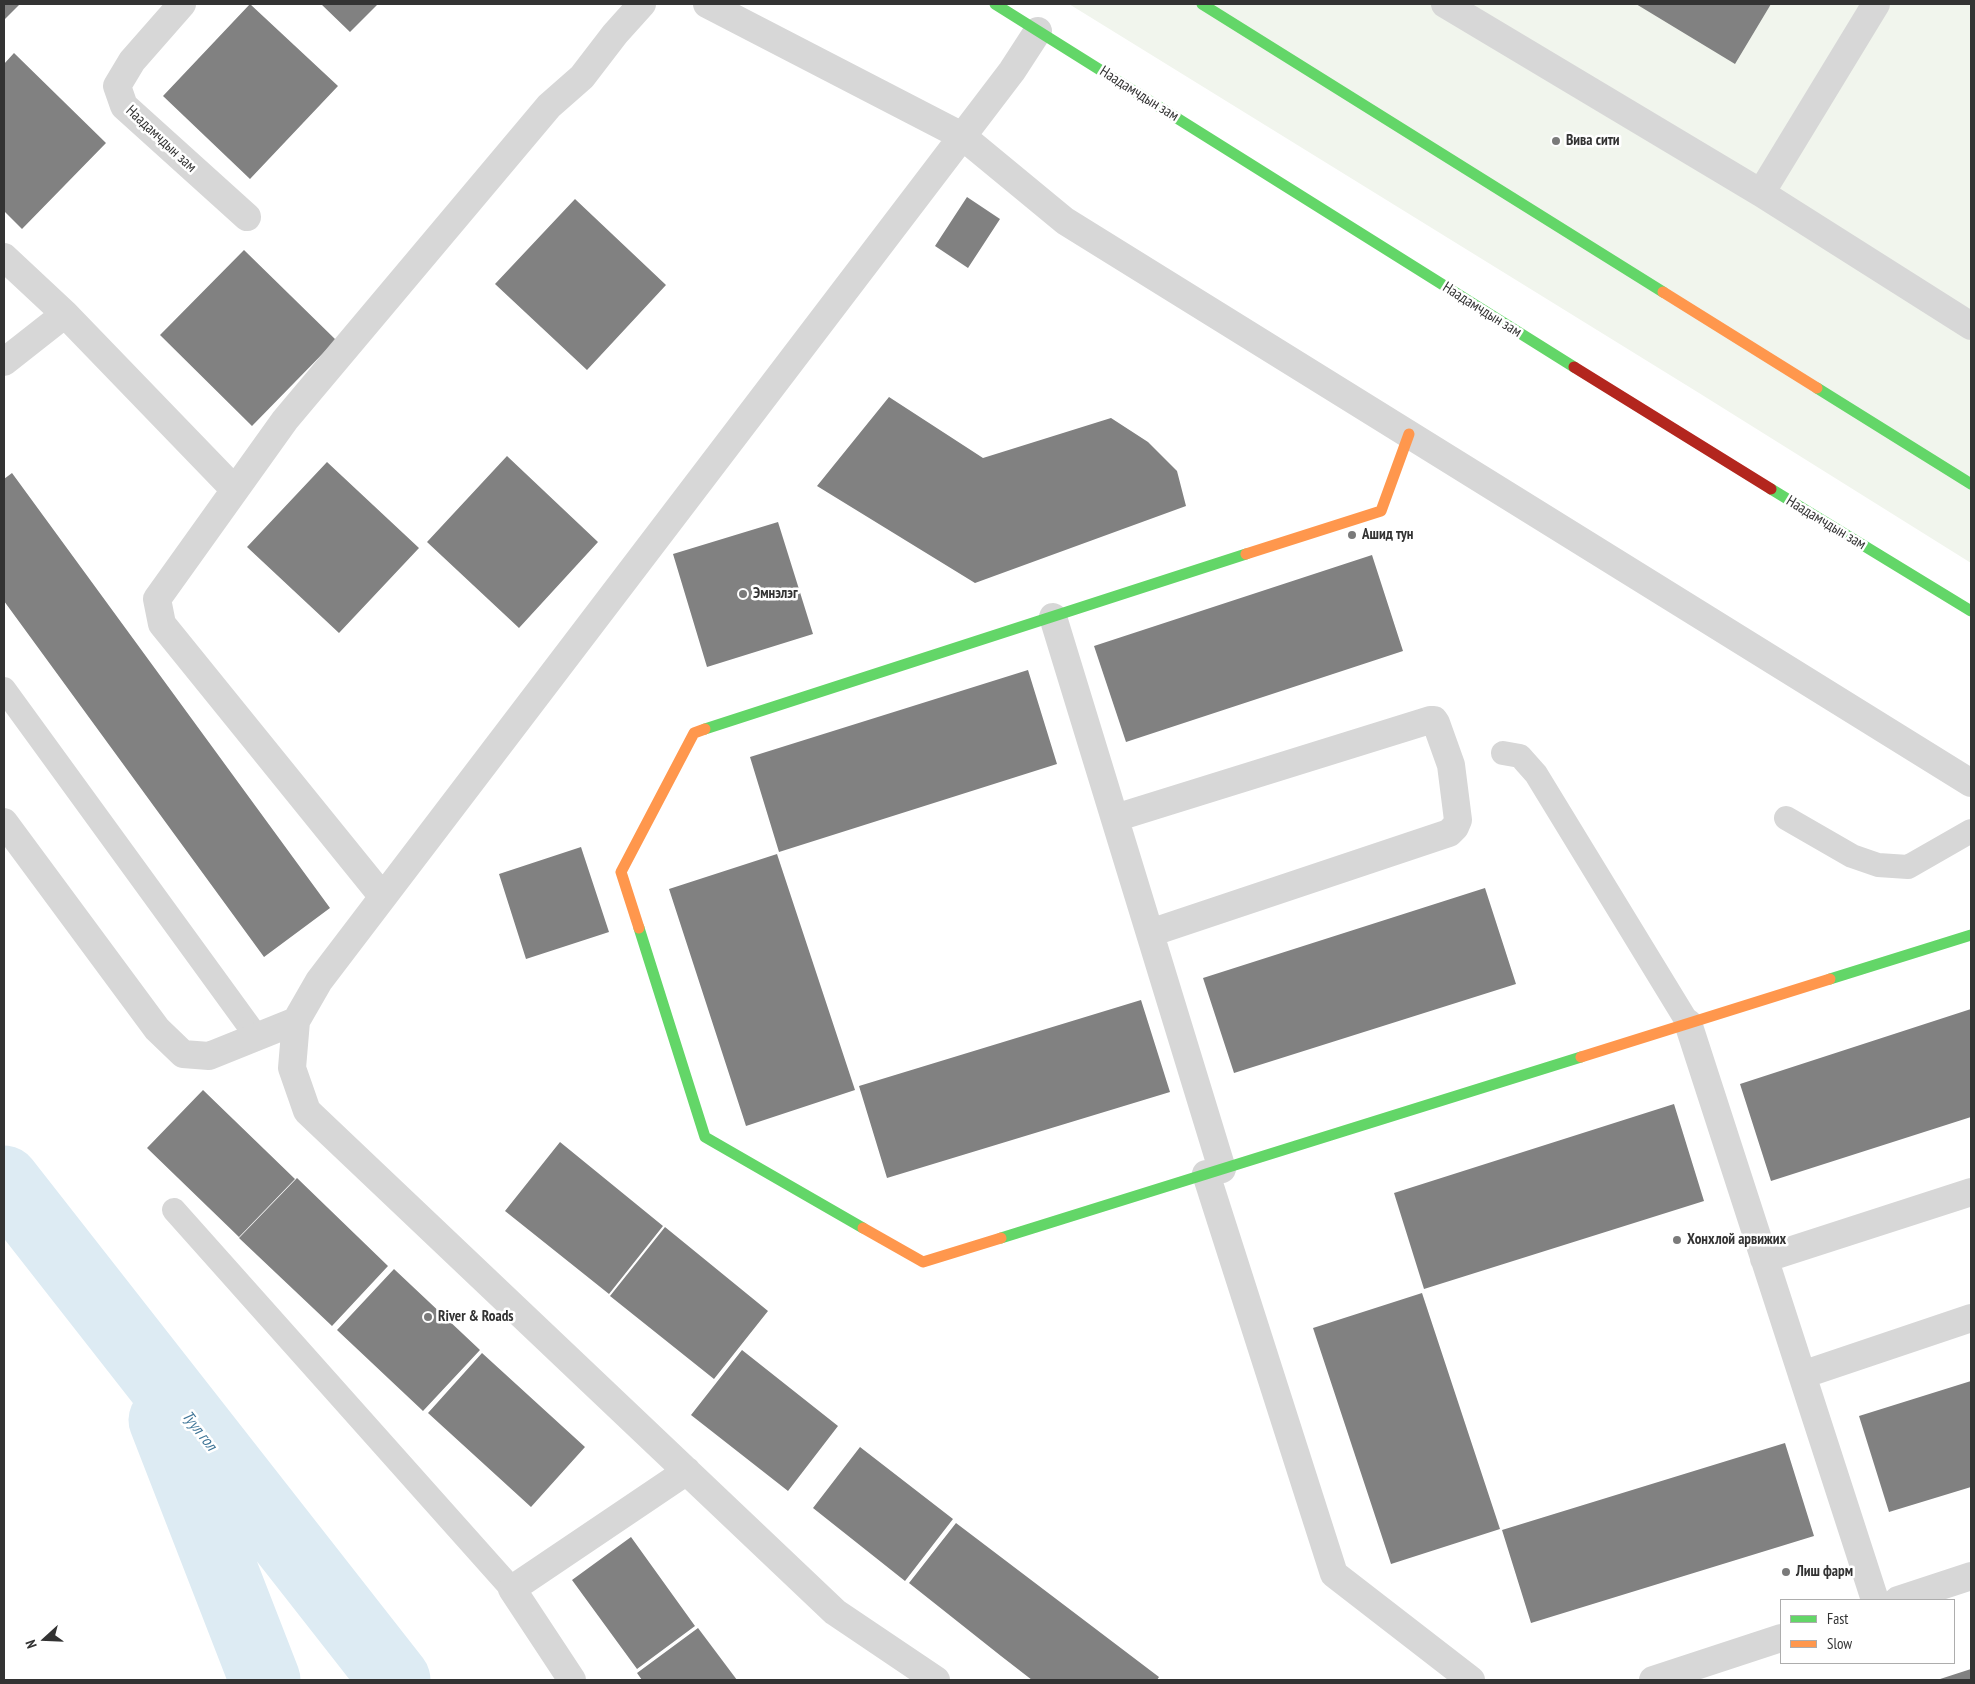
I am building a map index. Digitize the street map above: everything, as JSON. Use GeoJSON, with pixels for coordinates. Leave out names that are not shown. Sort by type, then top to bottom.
{"type":"FeatureCollection","features":[{"type":"Feature","properties":{"kind":"main road","name":"Наадамчдын зам"},"geometry":{"type":"LineString","coordinates":[[995,4],[1671,428],[1971,611]]}},
{"type":"Feature","properties":{"kind":"main road"},"geometry":{"type":"LineString","coordinates":[[1202,4],[1971,484]]}},
{"type":"Feature","properties":{"kind":"main road"},"geometry":{"type":"LineString","coordinates":[[1409,434],[1380,511],[694,733],[621,872],[705,1137],[923,1262],[1971,934]]}},
{"type":"Feature","properties":{"kind":"street","name":"Наадамчдын зам"},"geometry":{"type":"LineString","coordinates":[[182,4],[132,61],[117,86],[124,106],[246,217]]}},
{"type":"Feature","properties":{"kind":"street"},"geometry":{"type":"LineString","coordinates":[[383,897],[162,624],[157,599],[291,412],[542,114],[582,77],[615,34],[642,4]]}},
{"type":"Feature","properties":{"kind":"street"},"geometry":{"type":"LineString","coordinates":[[707,4],[962,136],[1065,221],[1971,783]]}},
{"type":"Feature","properties":{"kind":"street"},"geometry":{"type":"LineString","coordinates":[[1445,4],[1760,193],[1971,326]]}},
{"type":"Feature","properties":{"kind":"street"},"geometry":{"type":"LineString","coordinates":[[1760,193],[1876,4]]}},
{"type":"Feature","properties":{"kind":"street"},"geometry":{"type":"LineString","coordinates":[[936,1680],[835,1612],[307,1111],[292,1068],[296,1021],[319,981],[1012,71],[1038,31]]}},
{"type":"Feature","properties":{"kind":"street"},"geometry":{"type":"LineString","coordinates":[[4,257],[65,314],[235,490]]}},
{"type":"Feature","properties":{"kind":"street"},"geometry":{"type":"LineString","coordinates":[[4,362],[65,314]]}},
{"type":"Feature","properties":{"kind":"street"},"geometry":{"type":"LineString","coordinates":[[1053,617],[1150,933],[1214,1171],[1334,1574],[1470,1680]]}},
{"type":"Feature","properties":{"kind":"street"},"geometry":{"type":"LineString","coordinates":[[1115,818],[1430,720],[1434,720],[1436,723],[1451,765],[1458,820],[1455,828],[1449,833],[1150,933]]}},
{"type":"Feature","properties":{"kind":"street"},"geometry":{"type":"LineString","coordinates":[[4,822],[157,1029],[183,1054],[209,1056],[296,1021]]}},
{"type":"Feature","properties":{"kind":"street"},"geometry":{"type":"LineString","coordinates":[[1688,1023],[1876,1599]]}},
{"type":"Feature","properties":{"kind":"street"},"geometry":{"type":"LineString","coordinates":[[1764,1259],[1971,1192]]}},
{"type":"Feature","properties":{"kind":"street"},"geometry":{"type":"LineString","coordinates":[[1802,1375],[1971,1318]]}},
{"type":"Feature","properties":{"kind":"street"},"geometry":{"type":"LineString","coordinates":[[572,1680],[512,1589],[687,1471]]}},
{"type":"Feature","properties":{"kind":"street"},"geometry":{"type":"LineString","coordinates":[[1901,1599],[1971,1576]]}},
{"type":"Feature","properties":{"kind":"street"},"geometry":{"type":"LineString","coordinates":[[1653,1680],[1714,1671],[1780,1638]]}},
{"type":"Feature","properties":{"kind":"lane"},"geometry":{"type":"LineString","coordinates":[[4,689],[257,1037]]}},
{"type":"Feature","properties":{"kind":"lane"},"geometry":{"type":"LineString","coordinates":[[1503,753],[1520,756],[1536,774],[1688,1023]]}},
{"type":"Feature","properties":{"kind":"lane"},"geometry":{"type":"LineString","coordinates":[[1786,818],[1852,856],[1878,865],[1908,868],[1971,831]]}},
{"type":"Feature","properties":{"kind":"lane"},"geometry":{"type":"LineString","coordinates":[[174,1210],[512,1589]]}},
{"type":"Feature","properties":{"kind":"shaded area"},"geometry":{"type":"Polygon","coordinates":[[[1069,4],[1971,4],[1971,563],[1699,393],[1069,4]]]}},
{"type":"Feature","properties":{"kind":"building"},"geometry":{"type":"Polygon","coordinates":[[[4,4],[20,4],[4,20],[4,4]]]}},
{"type":"Feature","properties":{"kind":"building"},"geometry":{"type":"Polygon","coordinates":[[[250,4],[338,86],[250,179],[163,96],[250,4]]]}},
{"type":"Feature","properties":{"kind":"building"},"geometry":{"type":"Polygon","coordinates":[[[321,4],[378,4],[350,32],[321,4]]]}},
{"type":"Feature","properties":{"kind":"building"},"geometry":{"type":"Polygon","coordinates":[[[1636,4],[1771,4],[1735,64],[1636,4]]]}},
{"type":"Feature","properties":{"kind":"building"},"geometry":{"type":"Polygon","coordinates":[[[14,53],[106,143],[22,229],[4,211],[4,64],[14,53]]]}},
{"type":"Feature","properties":{"kind":"building"},"geometry":{"type":"Polygon","coordinates":[[[967,197],[1000,219],[968,268],[935,246],[967,197]]]}},
{"type":"Feature","properties":{"kind":"building"},"geometry":{"type":"Polygon","coordinates":[[[575,199],[666,285],[587,370],[495,284],[575,199]]]}},
{"type":"Feature","properties":{"kind":"building"},"geometry":{"type":"Polygon","coordinates":[[[244,250],[336,340],[252,426],[160,335],[244,250]]]}},
{"type":"Feature","properties":{"kind":"building"},"geometry":{"type":"Polygon","coordinates":[[[889,397],[983,458],[1111,418],[1148,442],[1177,471],[1186,506],[975,583],[817,486],[889,397]]]}},
{"type":"Feature","properties":{"kind":"building"},"geometry":{"type":"Polygon","coordinates":[[[507,456],[598,542],[519,628],[427,542],[507,456]]]}},
{"type":"Feature","properties":{"kind":"building"},"geometry":{"type":"Polygon","coordinates":[[[327,462],[419,548],[339,633],[247,547],[327,462]]]}},
{"type":"Feature","properties":{"kind":"building"},"geometry":{"type":"Polygon","coordinates":[[[12,473],[330,908],[264,957],[4,601],[4,479],[12,473]]]}},
{"type":"Feature","properties":{"kind":"building","name":"Эмнэлэг"},"geometry":{"type":"Polygon","coordinates":[[[778,522],[813,634],[707,667],[673,554],[778,522]]]}},
{"type":"Feature","properties":{"kind":"building"},"geometry":{"type":"Polygon","coordinates":[[[1372,555],[1403,651],[1126,742],[1094,646],[1372,555]]]}},
{"type":"Feature","properties":{"kind":"building"},"geometry":{"type":"Polygon","coordinates":[[[1028,670],[1057,764],[779,852],[750,757],[1028,670]]]}},
{"type":"Feature","properties":{"kind":"building"},"geometry":{"type":"Polygon","coordinates":[[[581,847],[609,932],[526,959],[499,874],[581,847]]]}},
{"type":"Feature","properties":{"kind":"building"},"geometry":{"type":"Polygon","coordinates":[[[777,854],[855,1090],[746,1126],[669,889],[777,854]]]}},
{"type":"Feature","properties":{"kind":"building"},"geometry":{"type":"Polygon","coordinates":[[[1485,888],[1516,984],[1234,1073],[1203,978],[1485,888]]]}},
{"type":"Feature","properties":{"kind":"building"},"geometry":{"type":"Polygon","coordinates":[[[1141,1000],[1170,1092],[887,1178],[859,1086],[1141,1000]]]}},
{"type":"Feature","properties":{"kind":"building"},"geometry":{"type":"Polygon","coordinates":[[[1971,1009],[1971,1117],[1771,1181],[1740,1084],[1971,1009]]]}},
{"type":"Feature","properties":{"kind":"building"},"geometry":{"type":"Polygon","coordinates":[[[203,1090],[295,1179],[239,1237],[147,1148],[203,1090]]]}},
{"type":"Feature","properties":{"kind":"building"},"geometry":{"type":"Polygon","coordinates":[[[1674,1104],[1704,1201],[1424,1289],[1394,1193],[1674,1104]]]}},
{"type":"Feature","properties":{"kind":"building"},"geometry":{"type":"Polygon","coordinates":[[[560,1142],[663,1226],[609,1294],[505,1211],[560,1142]]]}},
{"type":"Feature","properties":{"kind":"building"},"geometry":{"type":"Polygon","coordinates":[[[297,1178],[388,1266],[332,1326],[239,1238],[297,1178]]]}},
{"type":"Feature","properties":{"kind":"building"},"geometry":{"type":"Polygon","coordinates":[[[665,1227],[768,1311],[714,1379],[610,1296],[665,1227]]]}},
{"type":"Feature","properties":{"kind":"building"},"geometry":{"type":"Polygon","coordinates":[[[394,1269],[480,1350],[423,1411],[337,1330],[394,1269]]]}},
{"type":"Feature","properties":{"kind":"building"},"geometry":{"type":"Polygon","coordinates":[[[1422,1293],[1500,1529],[1391,1564],[1313,1328],[1422,1293]]]}},
{"type":"Feature","properties":{"kind":"building"},"geometry":{"type":"Polygon","coordinates":[[[742,1350],[838,1426],[788,1491],[691,1415],[742,1350]]]}},
{"type":"Feature","properties":{"kind":"building"},"geometry":{"type":"Polygon","coordinates":[[[482,1353],[585,1447],[531,1507],[428,1413],[482,1353]]]}},
{"type":"Feature","properties":{"kind":"building"},"geometry":{"type":"Polygon","coordinates":[[[1971,1381],[1971,1487],[1889,1512],[1859,1416],[1971,1381]]]}},
{"type":"Feature","properties":{"kind":"building"},"geometry":{"type":"Polygon","coordinates":[[[1785,1443],[1814,1536],[1531,1623],[1502,1530],[1785,1443]]]}},
{"type":"Feature","properties":{"kind":"building"},"geometry":{"type":"Polygon","coordinates":[[[860,1447],[953,1519],[905,1581],[813,1508],[860,1447]]]}},
{"type":"Feature","properties":{"kind":"building"},"geometry":{"type":"Polygon","coordinates":[[[956,1523],[1159,1677],[1157,1680],[1032,1680],[1001,1656],[909,1583],[956,1523]]]}},
{"type":"Feature","properties":{"kind":"building"},"geometry":{"type":"Polygon","coordinates":[[[631,1537],[695,1626],[637,1669],[572,1580],[631,1537]]]}},
{"type":"Feature","properties":{"kind":"building"},"geometry":{"type":"Polygon","coordinates":[[[698,1628],[737,1680],[642,1680],[637,1673],[698,1628]]]}},
{"type":"Feature","properties":{"kind":"building"},"geometry":{"type":"Polygon","coordinates":[[[1971,1669],[1971,1680],[1937,1680],[1971,1669]]]}},
{"type":"Feature","properties":{"kind":"waterway","name":"Туул гол"},"geometry":{"type":"LineString","coordinates":[[4,1181],[395,1680]]}},
{"type":"Feature","properties":{"kind":"waterway"},"geometry":{"type":"LineString","coordinates":[[164,1420],[265,1680]]}},
{"type":"Feature","properties":{"kind":"traffic: fast"},"geometry":{"type":"LineString","coordinates":[[995,4],[1574,367]]}},
{"type":"Feature","properties":{"kind":"traffic: fast"},"geometry":{"type":"LineString","coordinates":[[1202,4],[1663,292]]}},
{"type":"Feature","properties":{"kind":"traffic: fast"},"geometry":{"type":"LineString","coordinates":[[1817,388],[1971,484]]}},
{"type":"Feature","properties":{"kind":"traffic: fast"},"geometry":{"type":"LineString","coordinates":[[1771,489],[1971,611]]}},
{"type":"Feature","properties":{"kind":"traffic: fast"},"geometry":{"type":"LineString","coordinates":[[705,729],[1246,554]]}},
{"type":"Feature","properties":{"kind":"traffic: fast"},"geometry":{"type":"LineString","coordinates":[[639,928],[705,1137],[863,1228]]}},
{"type":"Feature","properties":{"kind":"traffic: fast"},"geometry":{"type":"LineString","coordinates":[[1830,979],[1971,935]]}},
{"type":"Feature","properties":{"kind":"traffic: fast"},"geometry":{"type":"LineString","coordinates":[[1001,1238],[1581,1057]]}},
{"type":"Feature","properties":{"kind":"traffic: slow"},"geometry":{"type":"LineString","coordinates":[[1663,292],[1817,388]]}},
{"type":"Feature","properties":{"kind":"traffic: slow"},"geometry":{"type":"LineString","coordinates":[[1246,554],[1381,511],[1409,434]]}},
{"type":"Feature","properties":{"kind":"traffic: slow"},"geometry":{"type":"LineString","coordinates":[[639,928],[621,872],[694,733],[705,729]]}},
{"type":"Feature","properties":{"kind":"traffic: slow"},"geometry":{"type":"LineString","coordinates":[[1581,1057],[1830,979]]}},
{"type":"Feature","properties":{"kind":"traffic: slow"},"geometry":{"type":"LineString","coordinates":[[863,1228],[923,1262],[1001,1238]]}},
{"type":"Feature","properties":{"kind":"traffic: jam"},"geometry":{"type":"LineString","coordinates":[[1574,367],[1771,489]]}},
{"type":"Feature","properties":{"kind":"place","name":"Вива сити"},"geometry":{"type":"Point","coordinates":[1556,141]}},
{"type":"Feature","properties":{"kind":"place","name":"Ашид тун"},"geometry":{"type":"Point","coordinates":[1352,535]}},
{"type":"Feature","properties":{"kind":"place","name":"Эмнэлэг"},"geometry":{"type":"Point","coordinates":[743,594]}},
{"type":"Feature","properties":{"kind":"place","name":"Хонхлой арвижих"},"geometry":{"type":"Point","coordinates":[1677,1240]}},
{"type":"Feature","properties":{"kind":"place","name":"River & Roads"},"geometry":{"type":"Point","coordinates":[428,1317]}},
{"type":"Feature","properties":{"kind":"place","name":"Лиш фарм"},"geometry":{"type":"Point","coordinates":[1786,1572]}}]}
